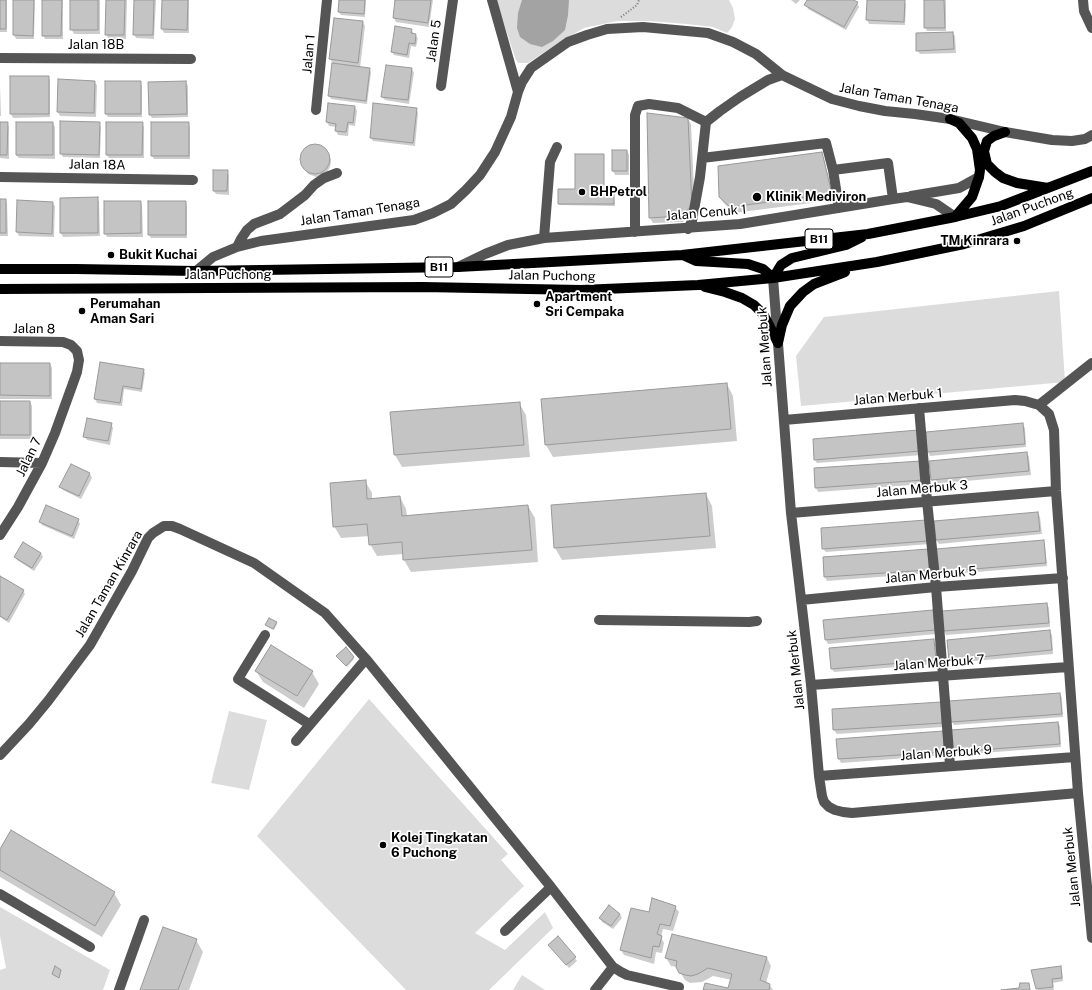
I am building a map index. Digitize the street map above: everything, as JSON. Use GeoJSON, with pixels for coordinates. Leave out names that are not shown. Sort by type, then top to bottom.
{"type":"FeatureCollection","features":[{"type":"Feature","properties":{"kind":"main road"},"geometry":{"type":"LineString","coordinates":[[950,119],[959,123],[972,138],[977,149],[979,160],[979,178],[972,197],[955,217]]}},
{"type":"Feature","properties":{"kind":"main road"},"geometry":{"type":"LineString","coordinates":[[1005,132],[994,136],[987,141],[984,151],[987,164],[1003,178],[1049,188]]}},
{"type":"Feature","properties":{"kind":"main road","name":"Jalan Puchong"},"geometry":{"type":"LineString","coordinates":[[0,269],[196,271],[458,267],[682,255],[868,234],[955,217],[1001,206],[1092,171]]}},
{"type":"Feature","properties":{"kind":"main road","name":"Jalan Puchong"},"geometry":{"type":"LineString","coordinates":[[0,289],[423,287],[581,290],[698,285],[774,278],[877,262],[964,244],[1024,226],[1092,198]]}},
{"type":"Feature","properties":{"kind":"main road"},"geometry":{"type":"LineString","coordinates":[[682,255],[696,261],[748,264],[763,269],[774,278],[781,265],[792,258],[846,245],[868,234]]}},
{"type":"Feature","properties":{"kind":"main road"},"geometry":{"type":"LineString","coordinates":[[778,343],[782,326],[790,306],[803,292],[814,284],[832,276],[877,262]]}},
{"type":"Feature","properties":{"kind":"main road"},"geometry":{"type":"LineString","coordinates":[[698,285],[742,298],[754,305],[768,323],[778,343]]}},
{"type":"Feature","properties":{"kind":"street","name":"Jalan 1"},"geometry":{"type":"LineString","coordinates":[[316,110],[327,0]]}},
{"type":"Feature","properties":{"kind":"street","name":"Jalan 5"},"geometry":{"type":"LineString","coordinates":[[441,86],[452,0]]}},
{"type":"Feature","properties":{"kind":"street"},"geometry":{"type":"LineString","coordinates":[[492,0],[518,92]]}},
{"type":"Feature","properties":{"kind":"street"},"geometry":{"type":"LineString","coordinates":[[1083,0],[1084,11],[1092,28]]}},
{"type":"Feature","properties":{"kind":"street","name":"Jalan Taman Tenaga"},"geometry":{"type":"LineString","coordinates":[[196,271],[214,257],[237,247],[278,238],[414,220],[434,213],[451,204],[480,175],[495,152],[511,117],[522,82],[531,68],[568,42],[587,34],[607,30],[643,28],[708,33],[733,42],[756,54],[782,75],[832,99],[859,106],[885,111],[950,119],[1005,132],[1052,140],[1072,141],[1085,139],[1092,135]]}},
{"type":"Feature","properties":{"kind":"street"},"geometry":{"type":"LineString","coordinates":[[508,54],[515,65],[519,68],[531,68]]}},
{"type":"Feature","properties":{"kind":"street","name":"Jalan 18B"},"geometry":{"type":"LineString","coordinates":[[0,58],[191,59]]}},
{"type":"Feature","properties":{"kind":"street"},"geometry":{"type":"LineString","coordinates":[[688,229],[695,210],[706,122],[740,97],[768,80],[782,75]]}},
{"type":"Feature","properties":{"kind":"street"},"geometry":{"type":"LineString","coordinates":[[635,232],[635,114],[638,106],[648,104],[678,108],[706,122]]}},
{"type":"Feature","properties":{"kind":"street"},"geometry":{"type":"LineString","coordinates":[[702,158],[826,143],[833,170],[839,208]]}},
{"type":"Feature","properties":{"kind":"street"},"geometry":{"type":"LineString","coordinates":[[544,238],[550,162],[557,147]]}},
{"type":"Feature","properties":{"kind":"street"},"geometry":{"type":"LineString","coordinates":[[833,170],[888,163],[893,199]]}},
{"type":"Feature","properties":{"kind":"street"},"geometry":{"type":"LineString","coordinates":[[237,247],[247,230],[254,224],[280,214],[299,200],[314,185],[324,178],[337,173]]}},
{"type":"Feature","properties":{"kind":"street","name":"Jalan 18A"},"geometry":{"type":"LineString","coordinates":[[0,177],[193,180]]}},
{"type":"Feature","properties":{"kind":"street"},"geometry":{"type":"LineString","coordinates":[[907,197],[959,188],[979,178]]}},
{"type":"Feature","properties":{"kind":"street","name":"Jalan Cenuk 1"},"geometry":{"type":"LineString","coordinates":[[458,267],[508,245],[544,238],[688,229],[740,224],[907,197],[936,204],[955,217]]}},
{"type":"Feature","properties":{"kind":"street","name":"Jalan Merbuk"},"geometry":{"type":"LineString","coordinates":[[774,278],[791,512],[811,685],[819,776],[824,802],[829,807],[843,812],[1078,793]]}},
{"type":"Feature","properties":{"kind":"street","name":"Jalan 8"},"geometry":{"type":"LineString","coordinates":[[0,341],[63,342],[71,345],[77,351],[79,360],[72,386]]}},
{"type":"Feature","properties":{"kind":"street"},"geometry":{"type":"LineString","coordinates":[[1038,405],[1092,363]]}},
{"type":"Feature","properties":{"kind":"street","name":"Jalan 7"},"geometry":{"type":"LineString","coordinates":[[0,534],[18,507],[42,463],[55,433],[72,386]]}},
{"type":"Feature","properties":{"kind":"street","name":"Jalan Merbuk 1"},"geometry":{"type":"LineString","coordinates":[[784,420],[1015,400],[1038,405]]}},
{"type":"Feature","properties":{"kind":"street","name":"Jalan Merbuk"},"geometry":{"type":"LineString","coordinates":[[1038,405],[1048,414],[1054,430],[1056,490],[1068,667],[1092,938]]}},
{"type":"Feature","properties":{"kind":"street"},"geometry":{"type":"LineString","coordinates":[[919,408],[936,586],[950,765]]}},
{"type":"Feature","properties":{"kind":"street"},"geometry":{"type":"LineString","coordinates":[[0,462],[42,463]]}},
{"type":"Feature","properties":{"kind":"street","name":"Jalan Merbuk 3"},"geometry":{"type":"LineString","coordinates":[[791,512],[1056,490]]}},
{"type":"Feature","properties":{"kind":"street","name":"Jalan Taman Kinrara"},"geometry":{"type":"LineString","coordinates":[[0,755],[43,707],[90,645],[148,538],[164,526],[172,526],[254,563],[324,613],[366,659],[614,967]]}},
{"type":"Feature","properties":{"kind":"street","name":"Jalan Merbuk 5"},"geometry":{"type":"LineString","coordinates":[[801,600],[936,586],[1063,578]]}},
{"type":"Feature","properties":{"kind":"street"},"geometry":{"type":"LineString","coordinates":[[599,620],[757,621]]}},
{"type":"Feature","properties":{"kind":"street"},"geometry":{"type":"LineString","coordinates":[[265,635],[238,678],[309,724]]}},
{"type":"Feature","properties":{"kind":"street"},"geometry":{"type":"LineString","coordinates":[[296,741],[366,659]]}},
{"type":"Feature","properties":{"kind":"street","name":"Jalan Merbuk 7"},"geometry":{"type":"LineString","coordinates":[[811,685],[1068,667]]}},
{"type":"Feature","properties":{"kind":"street","name":"Jalan Merbuk 9"},"geometry":{"type":"LineString","coordinates":[[819,776],[1075,756]]}},
{"type":"Feature","properties":{"kind":"street"},"geometry":{"type":"LineString","coordinates":[[505,931],[551,887]]}},
{"type":"Feature","properties":{"kind":"street"},"geometry":{"type":"LineString","coordinates":[[0,894],[90,947]]}},
{"type":"Feature","properties":{"kind":"street"},"geometry":{"type":"LineString","coordinates":[[119,990],[144,920]]}},
{"type":"Feature","properties":{"kind":"street"},"geometry":{"type":"LineString","coordinates":[[595,990],[614,967],[627,975],[679,987],[678,990]]}},
{"type":"Feature","properties":{"kind":"path"},"geometry":{"type":"LineString","coordinates":[[607,30],[637,5],[639,0]]}},
{"type":"Feature","properties":{"kind":"shaded area"},"geometry":{"type":"Polygon","coordinates":[[[497,0],[729,0],[733,8],[735,19],[732,27],[727,33],[713,27],[686,24],[649,21],[617,21],[584,28],[528,63],[518,63],[497,0]]]}},
{"type":"Feature","properties":{"kind":"shaded area"},"geometry":{"type":"Polygon","coordinates":[[[522,0],[569,0],[565,30],[553,41],[542,47],[530,44],[520,37],[517,28],[518,13],[522,0]]]}},
{"type":"Feature","properties":{"kind":"shaded area"},"geometry":{"type":"Polygon","coordinates":[[[1059,291],[1065,382],[801,406],[796,356],[824,317],[1059,291]]]}},
{"type":"Feature","properties":{"kind":"shaded area","name":"Kolej Tingkatan 6 Puchong"},"geometry":{"type":"Polygon","coordinates":[[[369,699],[508,854],[501,860],[524,886],[475,933],[505,950],[545,912],[553,928],[489,990],[406,990],[257,836],[369,699]]]}},
{"type":"Feature","properties":{"kind":"shaded area"},"geometry":{"type":"Polygon","coordinates":[[[229,711],[267,720],[249,790],[211,783],[229,711]]]}},
{"type":"Feature","properties":{"kind":"shaded area"},"geometry":{"type":"Polygon","coordinates":[[[0,907],[110,970],[103,990],[0,990],[0,970],[6,968],[0,936],[0,907]]]}},
{"type":"Feature","properties":{"kind":"shaded area"},"geometry":{"type":"Polygon","coordinates":[[[522,975],[545,990],[513,990],[522,975]]]}},
{"type":"Feature","properties":{"kind":"building"},"geometry":{"type":"Polygon","coordinates":[[[0,0],[6,0],[6,29],[0,29],[0,0]]]}},
{"type":"Feature","properties":{"kind":"building"},"geometry":{"type":"Polygon","coordinates":[[[13,0],[34,0],[33,36],[13,35],[13,0]]]}},
{"type":"Feature","properties":{"kind":"building"},"geometry":{"type":"Polygon","coordinates":[[[42,0],[62,0],[61,36],[42,36],[42,0]]]}},
{"type":"Feature","properties":{"kind":"building"},"geometry":{"type":"Polygon","coordinates":[[[70,0],[98,0],[98,30],[70,30],[70,0]]]}},
{"type":"Feature","properties":{"kind":"building"},"geometry":{"type":"Polygon","coordinates":[[[106,0],[125,0],[124,35],[105,35],[106,0]]]}},
{"type":"Feature","properties":{"kind":"building"},"geometry":{"type":"Polygon","coordinates":[[[134,0],[154,0],[153,35],[133,35],[134,0]]]}},
{"type":"Feature","properties":{"kind":"building"},"geometry":{"type":"Polygon","coordinates":[[[162,0],[188,0],[187,30],[161,29],[162,0]]]}},
{"type":"Feature","properties":{"kind":"building"},"geometry":{"type":"Polygon","coordinates":[[[339,0],[365,0],[364,14],[338,12],[339,0]]]}},
{"type":"Feature","properties":{"kind":"building"},"geometry":{"type":"Polygon","coordinates":[[[395,0],[431,0],[428,23],[393,18],[395,0]]]}},
{"type":"Feature","properties":{"kind":"building"},"geometry":{"type":"Polygon","coordinates":[[[807,0],[853,0],[858,2],[844,27],[804,5],[807,0]]]}},
{"type":"Feature","properties":{"kind":"building"},"geometry":{"type":"Polygon","coordinates":[[[867,0],[905,0],[904,22],[866,20],[867,0]]]}},
{"type":"Feature","properties":{"kind":"building"},"geometry":{"type":"Polygon","coordinates":[[[924,0],[944,0],[945,28],[924,28],[924,0]]]}},
{"type":"Feature","properties":{"kind":"building"},"geometry":{"type":"Polygon","coordinates":[[[334,18],[363,21],[358,63],[329,59],[334,18]]]}},
{"type":"Feature","properties":{"kind":"building"},"geometry":{"type":"Polygon","coordinates":[[[395,26],[412,29],[411,33],[416,34],[415,44],[409,43],[407,55],[391,52],[395,26]]]}},
{"type":"Feature","properties":{"kind":"building"},"geometry":{"type":"Polygon","coordinates":[[[953,32],[954,49],[916,51],[916,33],[953,32]]]}},
{"type":"Feature","properties":{"kind":"building"},"geometry":{"type":"Polygon","coordinates":[[[332,63],[370,68],[366,101],[328,96],[332,63]]]}},
{"type":"Feature","properties":{"kind":"building"},"geometry":{"type":"Polygon","coordinates":[[[386,65],[412,68],[408,100],[381,97],[386,65]]]}},
{"type":"Feature","properties":{"kind":"building"},"geometry":{"type":"Polygon","coordinates":[[[10,76],[49,76],[49,114],[10,114],[10,76]]]}},
{"type":"Feature","properties":{"kind":"building"},"geometry":{"type":"Polygon","coordinates":[[[58,79],[95,81],[94,113],[57,112],[58,79]]]}},
{"type":"Feature","properties":{"kind":"building"},"geometry":{"type":"Polygon","coordinates":[[[105,81],[141,81],[141,114],[105,114],[105,81]]]}},
{"type":"Feature","properties":{"kind":"building"},"geometry":{"type":"Polygon","coordinates":[[[186,81],[187,114],[149,115],[148,82],[186,81]]]}},
{"type":"Feature","properties":{"kind":"building"},"geometry":{"type":"Polygon","coordinates":[[[328,103],[355,106],[353,123],[348,122],[346,132],[335,131],[336,124],[326,122],[328,103]]]}},
{"type":"Feature","properties":{"kind":"building"},"geometry":{"type":"Polygon","coordinates":[[[373,103],[417,108],[413,143],[370,138],[373,103]]]}},
{"type":"Feature","properties":{"kind":"building"},"geometry":{"type":"Polygon","coordinates":[[[647,113],[688,118],[692,206],[680,216],[649,218],[647,113]]]}},
{"type":"Feature","properties":{"kind":"building"},"geometry":{"type":"Polygon","coordinates":[[[60,121],[100,122],[99,155],[60,154],[60,121]]]}},
{"type":"Feature","properties":{"kind":"building"},"geometry":{"type":"Polygon","coordinates":[[[0,122],[8,122],[7,155],[0,155],[0,122]]]}},
{"type":"Feature","properties":{"kind":"building"},"geometry":{"type":"Polygon","coordinates":[[[16,122],[53,122],[53,155],[16,155],[16,122]]]}},
{"type":"Feature","properties":{"kind":"building"},"geometry":{"type":"Polygon","coordinates":[[[106,122],[143,122],[142,155],[106,155],[106,122]]]}},
{"type":"Feature","properties":{"kind":"building"},"geometry":{"type":"Polygon","coordinates":[[[151,122],[189,122],[189,156],[151,156],[151,122]]]}},
{"type":"Feature","properties":{"kind":"building"},"geometry":{"type":"Polygon","coordinates":[[[315,144],[325,149],[330,159],[325,169],[315,174],[305,169],[300,159],[305,149],[315,144]]]}},
{"type":"Feature","properties":{"kind":"building"},"geometry":{"type":"Polygon","coordinates":[[[612,150],[627,150],[627,171],[612,171],[612,150]]]}},
{"type":"Feature","properties":{"kind":"building"},"geometry":{"type":"Polygon","coordinates":[[[822,152],[832,194],[730,207],[719,197],[718,166],[822,152]]]}},
{"type":"Feature","properties":{"kind":"building"},"geometry":{"type":"Polygon","coordinates":[[[575,154],[604,154],[604,189],[614,189],[614,204],[558,204],[558,189],[575,189],[575,154]]]}},
{"type":"Feature","properties":{"kind":"building"},"geometry":{"type":"Polygon","coordinates":[[[213,170],[228,170],[227,191],[213,191],[213,170]]]}},
{"type":"Feature","properties":{"kind":"building"},"geometry":{"type":"Polygon","coordinates":[[[98,197],[98,233],[60,233],[60,198],[98,197]]]}},
{"type":"Feature","properties":{"kind":"building"},"geometry":{"type":"Polygon","coordinates":[[[0,199],[6,199],[6,233],[0,233],[0,199]]]}},
{"type":"Feature","properties":{"kind":"building"},"geometry":{"type":"Polygon","coordinates":[[[17,200],[53,202],[52,234],[16,232],[17,200]]]}},
{"type":"Feature","properties":{"kind":"building"},"geometry":{"type":"Polygon","coordinates":[[[104,201],[141,201],[141,233],[104,234],[104,201]]]}},
{"type":"Feature","properties":{"kind":"building"},"geometry":{"type":"Polygon","coordinates":[[[148,201],[186,201],[186,235],[148,235],[148,201]]]}},
{"type":"Feature","properties":{"kind":"building"},"geometry":{"type":"Polygon","coordinates":[[[100,362],[144,369],[141,389],[123,386],[120,403],[94,399],[100,362]]]}},
{"type":"Feature","properties":{"kind":"building"},"geometry":{"type":"Polygon","coordinates":[[[0,363],[50,363],[50,396],[0,395],[0,363]]]}},
{"type":"Feature","properties":{"kind":"building"},"geometry":{"type":"Polygon","coordinates":[[[727,383],[731,429],[545,445],[541,399],[727,383]]]}},
{"type":"Feature","properties":{"kind":"building"},"geometry":{"type":"Polygon","coordinates":[[[0,401],[30,401],[30,435],[0,435],[0,401]]]}},
{"type":"Feature","properties":{"kind":"building"},"geometry":{"type":"Polygon","coordinates":[[[520,402],[524,445],[394,455],[390,412],[520,402]]]}},
{"type":"Feature","properties":{"kind":"building"},"geometry":{"type":"Polygon","coordinates":[[[87,418],[112,423],[108,441],[83,437],[87,418]]]}},
{"type":"Feature","properties":{"kind":"building"},"geometry":{"type":"Polygon","coordinates":[[[1023,423],[1025,444],[927,452],[926,432],[1023,423]]]}},
{"type":"Feature","properties":{"kind":"building"},"geometry":{"type":"Polygon","coordinates":[[[918,430],[920,451],[814,460],[813,439],[918,430]]]}},
{"type":"Feature","properties":{"kind":"building"},"geometry":{"type":"Polygon","coordinates":[[[1027,452],[1029,471],[931,480],[929,461],[1027,452]]]}},
{"type":"Feature","properties":{"kind":"building"},"geometry":{"type":"Polygon","coordinates":[[[921,461],[923,480],[815,488],[814,468],[921,461]]]}},
{"type":"Feature","properties":{"kind":"building"},"geometry":{"type":"Polygon","coordinates":[[[71,464],[90,473],[79,496],[59,487],[71,464]]]}},
{"type":"Feature","properties":{"kind":"building"},"geometry":{"type":"Polygon","coordinates":[[[366,480],[367,499],[400,496],[402,516],[528,505],[532,550],[403,560],[402,542],[369,545],[367,524],[333,527],[330,483],[366,480]]]}},
{"type":"Feature","properties":{"kind":"building"},"geometry":{"type":"Polygon","coordinates":[[[706,493],[710,536],[554,548],[551,505],[706,493]]]}},
{"type":"Feature","properties":{"kind":"building"},"geometry":{"type":"Polygon","coordinates":[[[46,505],[79,519],[72,536],[39,522],[46,505]]]}},
{"type":"Feature","properties":{"kind":"building"},"geometry":{"type":"Polygon","coordinates":[[[1038,512],[1040,531],[936,540],[934,521],[1038,512]]]}},
{"type":"Feature","properties":{"kind":"building"},"geometry":{"type":"Polygon","coordinates":[[[926,520],[928,541],[822,549],[821,528],[926,520]]]}},
{"type":"Feature","properties":{"kind":"building"},"geometry":{"type":"Polygon","coordinates":[[[1044,540],[1046,563],[938,572],[936,549],[1044,540]]]}},
{"type":"Feature","properties":{"kind":"building"},"geometry":{"type":"Polygon","coordinates":[[[23,542],[41,553],[32,568],[14,557],[23,542]]]}},
{"type":"Feature","properties":{"kind":"building"},"geometry":{"type":"Polygon","coordinates":[[[928,549],[929,570],[824,577],[823,557],[928,549]]]}},
{"type":"Feature","properties":{"kind":"building"},"geometry":{"type":"Polygon","coordinates":[[[0,576],[24,590],[7,620],[0,616],[0,576]]]}},
{"type":"Feature","properties":{"kind":"building"},"geometry":{"type":"Polygon","coordinates":[[[1047,603],[1049,623],[943,631],[942,611],[1047,603]]]}},
{"type":"Feature","properties":{"kind":"building"},"geometry":{"type":"Polygon","coordinates":[[[933,610],[935,630],[825,640],[823,620],[933,610]]]}},
{"type":"Feature","properties":{"kind":"building"},"geometry":{"type":"Polygon","coordinates":[[[269,618],[277,622],[273,629],[265,625],[269,618]]]}},
{"type":"Feature","properties":{"kind":"building"},"geometry":{"type":"Polygon","coordinates":[[[1050,630],[1052,650],[949,660],[947,640],[1050,630]]]}},
{"type":"Feature","properties":{"kind":"building"},"geometry":{"type":"Polygon","coordinates":[[[934,639],[936,660],[831,669],[829,648],[934,639]]]}},
{"type":"Feature","properties":{"kind":"building"},"geometry":{"type":"Polygon","coordinates":[[[271,645],[313,671],[297,696],[255,671],[271,645]]]}},
{"type":"Feature","properties":{"kind":"building"},"geometry":{"type":"Polygon","coordinates":[[[346,647],[354,657],[346,666],[336,656],[346,647]]]}},
{"type":"Feature","properties":{"kind":"building"},"geometry":{"type":"Polygon","coordinates":[[[1060,693],[1062,714],[951,722],[949,701],[1060,693]]]}},
{"type":"Feature","properties":{"kind":"building"},"geometry":{"type":"Polygon","coordinates":[[[941,702],[942,723],[833,730],[832,709],[941,702]]]}},
{"type":"Feature","properties":{"kind":"building"},"geometry":{"type":"Polygon","coordinates":[[[1058,722],[1060,744],[953,752],[951,730],[1058,722]]]}},
{"type":"Feature","properties":{"kind":"building"},"geometry":{"type":"Polygon","coordinates":[[[943,731],[945,752],[838,759],[836,739],[943,731]]]}},
{"type":"Feature","properties":{"kind":"building"},"geometry":{"type":"Polygon","coordinates":[[[11,830],[115,892],[95,926],[0,870],[0,849],[11,830]]]}},
{"type":"Feature","properties":{"kind":"building"},"geometry":{"type":"Polygon","coordinates":[[[652,898],[676,906],[670,926],[660,924],[657,934],[662,936],[659,947],[653,946],[651,958],[620,950],[631,908],[649,912],[652,898]]]}},
{"type":"Feature","properties":{"kind":"building"},"geometry":{"type":"Polygon","coordinates":[[[609,905],[620,914],[611,926],[599,918],[609,905]]]}},
{"type":"Feature","properties":{"kind":"building"},"geometry":{"type":"Polygon","coordinates":[[[163,927],[197,939],[178,990],[140,990],[163,927]]]}},
{"type":"Feature","properties":{"kind":"building"},"geometry":{"type":"Polygon","coordinates":[[[672,934],[767,957],[760,980],[770,984],[769,990],[703,990],[705,983],[728,988],[732,974],[708,968],[691,976],[679,973],[676,967],[677,961],[665,958],[672,934]]]}},
{"type":"Feature","properties":{"kind":"building"},"geometry":{"type":"Polygon","coordinates":[[[558,936],[576,957],[566,965],[548,945],[558,936]]]}},
{"type":"Feature","properties":{"kind":"building"},"geometry":{"type":"Polygon","coordinates":[[[55,966],[61,970],[59,978],[52,974],[55,966]]]}},
{"type":"Feature","properties":{"kind":"building"},"geometry":{"type":"Polygon","coordinates":[[[1061,966],[1062,978],[1052,979],[1053,987],[1036,989],[1031,970],[1061,966]]]}},
{"type":"Feature","properties":{"kind":"building"},"geometry":{"type":"Polygon","coordinates":[[[1020,983],[1029,983],[1030,990],[1001,990],[1019,988],[1020,983]]]}},
{"type":"Feature","properties":{"kind":"place","name":"BHPetrol"},"geometry":{"type":"Point","coordinates":[582,192]}},
{"type":"Feature","properties":{"kind":"place","name":"Klinik Mediviron"},"geometry":{"type":"Point","coordinates":[757,197]}},
{"type":"Feature","properties":{"kind":"place","name":"TM Kinrara"},"geometry":{"type":"Point","coordinates":[1017,241]}},
{"type":"Feature","properties":{"kind":"place","name":"Bukit Kuchai"},"geometry":{"type":"Point","coordinates":[111,255]}},
{"type":"Feature","properties":{"kind":"place","name":"Apartment Sri Cempaka"},"geometry":{"type":"Point","coordinates":[537,304]}},
{"type":"Feature","properties":{"kind":"place","name":"Perumahan Aman Sari"},"geometry":{"type":"Point","coordinates":[82,311]}},
{"type":"Feature","properties":{"kind":"place","name":"Kolej Tingkatan 6 Puchong"},"geometry":{"type":"Point","coordinates":[383,845]}}]}
